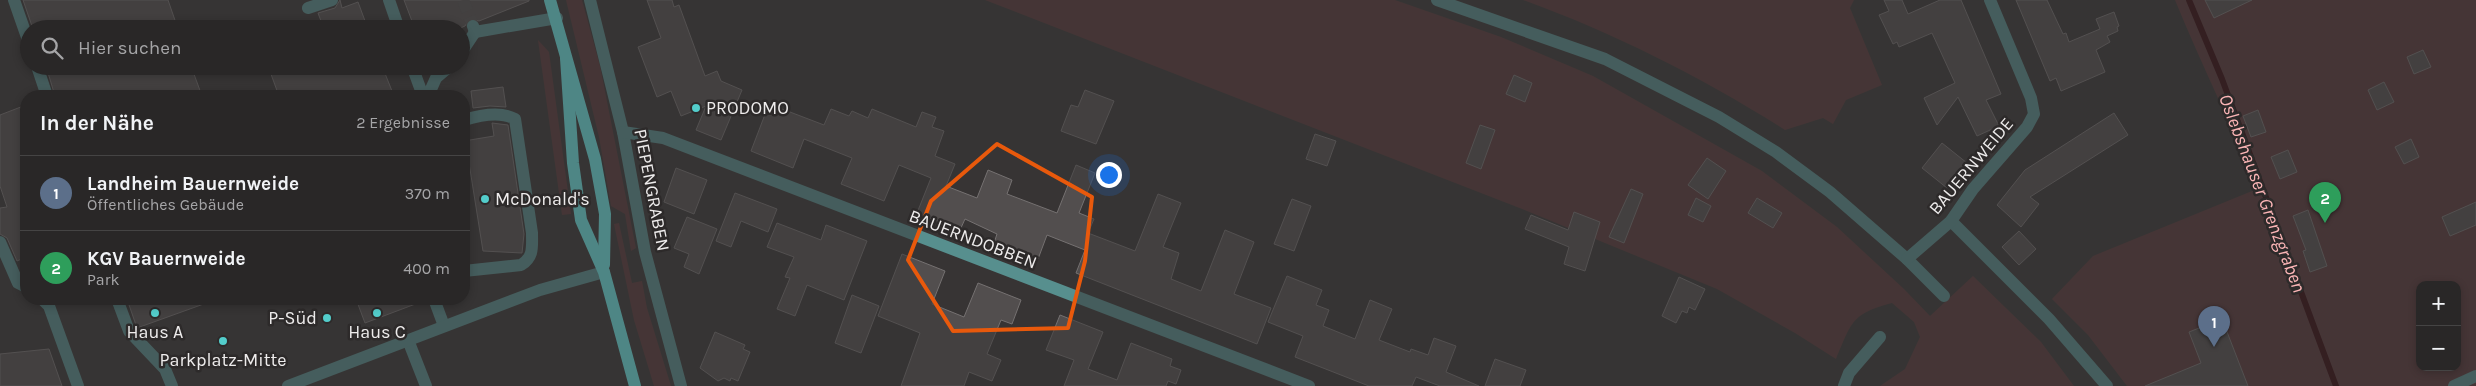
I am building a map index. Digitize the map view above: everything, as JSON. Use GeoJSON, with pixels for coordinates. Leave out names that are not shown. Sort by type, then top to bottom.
{"type":"FeatureCollection","features":[{"type":"Feature","properties":{"kind":"main road"},"geometry":{"type":"LineString","coordinates":[[550,0],[557,18],[566,58],[595,160],[604,214],[604,272]]}},
{"type":"Feature","properties":{"kind":"main road"},"geometry":{"type":"LineString","coordinates":[[566,58],[572,163],[581,220],[604,272],[635,386]]}},
{"type":"Feature","properties":{"kind":"street"},"geometry":{"type":"LineString","coordinates":[[14,0],[21,20]]}},
{"type":"Feature","properties":{"kind":"street"},"geometry":{"type":"LineString","coordinates":[[308,8],[332,0]]}},
{"type":"Feature","properties":{"kind":"street"},"geometry":{"type":"LineString","coordinates":[[389,0],[396,20]]}},
{"type":"Feature","properties":{"kind":"street","name":"PIEPENGRABEN"},"geometry":{"type":"LineString","coordinates":[[590,0],[623,132],[645,252],[681,386]]}},
{"type":"Feature","properties":{"kind":"street"},"geometry":{"type":"LineString","coordinates":[[1438,0],[1605,59],[1719,117],[1776,152],[1830,192],[1907,259],[1944,296]]}},
{"type":"Feature","properties":{"kind":"street","name":"BAUERNWEIDE"},"geometry":{"type":"LineString","coordinates":[[1907,259],[1951,221],[1973,189],[2027,127],[2034,114],[2031,98],[1990,0]]}},
{"type":"Feature","properties":{"kind":"street"},"geometry":{"type":"LineString","coordinates":[[470,36],[474,29],[557,18]]}},
{"type":"Feature","properties":{"kind":"street"},"geometry":{"type":"LineString","coordinates":[[40,75],[45,90]]}},
{"type":"Feature","properties":{"kind":"street"},"geometry":{"type":"LineString","coordinates":[[415,75],[421,90]]}},
{"type":"Feature","properties":{"kind":"street"},"geometry":{"type":"LineString","coordinates":[[431,90],[440,75]]}},
{"type":"Feature","properties":{"kind":"street"},"geometry":{"type":"LineString","coordinates":[[470,119],[506,114],[515,119],[532,233],[532,252],[528,260],[521,264],[470,270]]}},
{"type":"Feature","properties":{"kind":"street","name":"BAUERNDOBBEN"},"geometry":{"type":"LineString","coordinates":[[623,132],[663,138],[1309,386]]}},
{"type":"Feature","properties":{"kind":"street"},"geometry":{"type":"LineString","coordinates":[[1951,221],[2049,319],[2107,386]]}},
{"type":"Feature","properties":{"kind":"street"},"geometry":{"type":"LineString","coordinates":[[0,242],[20,284]]}},
{"type":"Feature","properties":{"kind":"street"},"geometry":{"type":"LineString","coordinates":[[288,386],[540,290],[604,272]]}},
{"type":"Feature","properties":{"kind":"street"},"geometry":{"type":"LineString","coordinates":[[48,305],[78,386]]}},
{"type":"Feature","properties":{"kind":"street"},"geometry":{"type":"LineString","coordinates":[[119,305],[129,331],[165,369],[172,386]]}},
{"type":"Feature","properties":{"kind":"street"},"geometry":{"type":"LineString","coordinates":[[436,305],[444,326]]}},
{"type":"Feature","properties":{"kind":"street"},"geometry":{"type":"LineString","coordinates":[[1844,386],[1849,373],[1880,337]]}},
{"type":"Feature","properties":{"kind":"street"},"geometry":{"type":"LineString","coordinates":[[408,340],[426,386]]}},
{"type":"Feature","properties":{"kind":"street"},"geometry":{"type":"LineString","coordinates":[[2454,386],[2476,376]]}},
{"type":"Feature","properties":{"kind":"highlighted area"},"geometry":{"type":"Polygon","coordinates":[[[997,144],[1092,197],[1085,261],[1068,328],[953,331],[908,260],[931,201],[997,144]]]}},
{"type":"Feature","properties":{"kind":"shaded area"},"geometry":{"type":"Polygon","coordinates":[[[566,0],[582,0],[600,66],[636,248],[631,251],[625,214],[611,206],[599,137],[566,0]]]}},
{"type":"Feature","properties":{"kind":"shaded area"},"geometry":{"type":"Polygon","coordinates":[[[985,0],[1395,0],[1501,37],[1593,76],[1762,171],[1837,227],[1904,289],[1930,316],[1973,276],[2041,342],[2074,386],[1880,386],[1905,369],[1920,337],[1914,322],[1892,303],[1868,311],[1855,321],[1836,359],[1795,333],[1717,289],[1527,211],[985,0]]]}},
{"type":"Feature","properties":{"kind":"shaded area"},"geometry":{"type":"Polygon","coordinates":[[[1523,0],[1854,0],[1850,8],[1882,85],[1846,100],[1833,124],[1823,118],[1785,130],[1722,92],[1657,58],[1591,27],[1523,0]]]}},
{"type":"Feature","properties":{"kind":"shaded area"},"geometry":{"type":"Polygon","coordinates":[[[2175,0],[2476,0],[2476,386],[2127,386],[2088,335],[2052,299],[2093,256],[2257,189],[2175,0]]]}},
{"type":"Feature","properties":{"kind":"shaded area"},"geometry":{"type":"Polygon","coordinates":[[[538,40],[549,52],[571,214],[562,215],[538,40]]]}},
{"type":"Feature","properties":{"kind":"shaded area"},"geometry":{"type":"Polygon","coordinates":[[[619,223],[632,283],[642,281],[647,308],[671,386],[654,386],[634,320],[614,224],[619,223]]]}},
{"type":"Feature","properties":{"kind":"building"},"geometry":{"type":"Polygon","coordinates":[[[23,0],[168,0],[175,20],[30,20],[23,0]]]}},
{"type":"Feature","properties":{"kind":"building"},"geometry":{"type":"Polygon","coordinates":[[[340,0],[342,8],[358,2],[365,20],[321,20],[318,13],[335,8],[340,0]]]}},
{"type":"Feature","properties":{"kind":"building"},"geometry":{"type":"Polygon","coordinates":[[[404,0],[529,0],[479,21],[470,18],[469,20],[412,20],[404,0]]]}},
{"type":"Feature","properties":{"kind":"building"},"geometry":{"type":"Polygon","coordinates":[[[647,0],[672,0],[674,7],[679,5],[705,76],[717,71],[721,81],[742,90],[721,140],[696,130],[706,106],[681,116],[671,91],[657,97],[638,47],[661,38],[647,0]]]}},
{"type":"Feature","properties":{"kind":"building"},"geometry":{"type":"Polygon","coordinates":[[[1884,0],[1902,0],[1908,14],[1940,0],[1961,0],[2001,94],[1986,100],[1999,126],[1977,136],[1958,97],[1937,125],[1924,98],[1955,83],[1932,33],[1899,47],[1897,42],[1893,44],[1879,15],[1889,11],[1884,0]]]}},
{"type":"Feature","properties":{"kind":"building"},"geometry":{"type":"Polygon","coordinates":[[[2016,0],[2047,0],[2063,34],[2066,33],[2069,42],[2100,29],[2096,19],[2114,12],[2119,26],[2117,27],[2118,31],[2107,36],[2110,42],[2096,50],[2105,72],[2061,91],[2056,78],[2050,81],[2016,0]]]}},
{"type":"Feature","properties":{"kind":"building"},"geometry":{"type":"Polygon","coordinates":[[[2205,0],[2252,0],[2214,18],[2205,0]]]}},
{"type":"Feature","properties":{"kind":"building"},"geometry":{"type":"Polygon","coordinates":[[[2423,50],[2431,67],[2414,74],[2407,57],[2423,50]]]}},
{"type":"Feature","properties":{"kind":"building"},"geometry":{"type":"Polygon","coordinates":[[[49,75],[194,75],[200,90],[53,90],[49,75]]]}},
{"type":"Feature","properties":{"kind":"building"},"geometry":{"type":"Polygon","coordinates":[[[271,75],[386,75],[392,90],[277,90],[271,75]]]}},
{"type":"Feature","properties":{"kind":"building"},"geometry":{"type":"Polygon","coordinates":[[[1514,75],[1532,83],[1525,102],[1506,94],[1514,75]]]}},
{"type":"Feature","properties":{"kind":"building"},"geometry":{"type":"Polygon","coordinates":[[[2384,82],[2394,102],[2377,110],[2368,90],[2384,82]]]}},
{"type":"Feature","properties":{"kind":"building"},"geometry":{"type":"Polygon","coordinates":[[[503,87],[506,107],[473,108],[471,91],[503,87]]]}},
{"type":"Feature","properties":{"kind":"building"},"geometry":{"type":"Polygon","coordinates":[[[1085,90],[1114,101],[1096,144],[1061,131],[1071,105],[1078,107],[1085,90]]]}},
{"type":"Feature","properties":{"kind":"building"},"geometry":{"type":"Polygon","coordinates":[[[769,104],[824,125],[831,109],[849,116],[852,111],[868,118],[872,109],[916,127],[922,112],[936,117],[932,127],[944,131],[935,156],[955,164],[946,186],[977,198],[988,170],[1012,180],[1007,194],[1057,213],[1076,165],[1095,173],[1079,213],[1094,219],[1088,233],[1135,251],[1158,194],[1181,203],[1163,247],[1179,253],[1171,279],[1201,291],[1225,230],[1254,242],[1234,294],[1271,308],[1257,344],[1076,273],[1085,250],[1047,235],[1038,259],[994,243],[997,234],[965,219],[960,230],[917,213],[931,178],[899,165],[884,201],[841,184],[852,158],[804,139],[793,168],[751,151],[769,104]]]}},
{"type":"Feature","properties":{"kind":"building"},"geometry":{"type":"Polygon","coordinates":[[[20,107],[20,260],[17,261],[7,238],[0,234],[0,208],[7,207],[0,186],[0,115],[20,107]]]}},
{"type":"Feature","properties":{"kind":"building"},"geometry":{"type":"Polygon","coordinates":[[[2258,110],[2266,132],[2251,137],[2243,116],[2258,110]]]}},
{"type":"Feature","properties":{"kind":"building"},"geometry":{"type":"Polygon","coordinates":[[[2114,113],[2128,135],[2030,197],[2039,204],[2021,227],[1997,205],[2025,170],[2114,113]]]}},
{"type":"Feature","properties":{"kind":"building"},"geometry":{"type":"Polygon","coordinates":[[[492,123],[508,125],[524,234],[522,253],[483,251],[470,169],[470,140],[494,136],[492,123]]]}},
{"type":"Feature","properties":{"kind":"building"},"geometry":{"type":"Polygon","coordinates":[[[1480,125],[1495,130],[1481,169],[1466,163],[1480,125]]]}},
{"type":"Feature","properties":{"kind":"building"},"geometry":{"type":"Polygon","coordinates":[[[1315,134],[1336,141],[1327,166],[1306,159],[1315,134]]]}},
{"type":"Feature","properties":{"kind":"building"},"geometry":{"type":"Polygon","coordinates":[[[2411,139],[2419,157],[2404,164],[2395,147],[2411,139]]]}},
{"type":"Feature","properties":{"kind":"building"},"geometry":{"type":"Polygon","coordinates":[[[1942,143],[1967,163],[1947,188],[1922,168],[1942,143]]]}},
{"type":"Feature","properties":{"kind":"building"},"geometry":{"type":"Polygon","coordinates":[[[2288,150],[2297,172],[2280,179],[2271,157],[2288,150]]]}},
{"type":"Feature","properties":{"kind":"building"},"geometry":{"type":"Polygon","coordinates":[[[1707,158],[1726,171],[1708,199],[1688,185],[1707,158]]]}},
{"type":"Feature","properties":{"kind":"building"},"geometry":{"type":"Polygon","coordinates":[[[676,168],[707,180],[694,214],[664,202],[676,168]]]}},
{"type":"Feature","properties":{"kind":"building"},"geometry":{"type":"Polygon","coordinates":[[[1631,189],[1643,194],[1624,243],[1609,237],[1631,189]]]}},
{"type":"Feature","properties":{"kind":"building"},"geometry":{"type":"Polygon","coordinates":[[[735,193],[777,209],[768,232],[741,221],[731,247],[716,241],[735,193]]]}},
{"type":"Feature","properties":{"kind":"building"},"geometry":{"type":"Polygon","coordinates":[[[1696,198],[1711,206],[1703,222],[1688,215],[1696,198]]]}},
{"type":"Feature","properties":{"kind":"building"},"geometry":{"type":"Polygon","coordinates":[[[1757,198],[1782,213],[1773,228],[1748,213],[1757,198]]]}},
{"type":"Feature","properties":{"kind":"building"},"geometry":{"type":"Polygon","coordinates":[[[1292,199],[1311,206],[1294,251],[1274,244],[1292,199]]]}},
{"type":"Feature","properties":{"kind":"building"},"geometry":{"type":"Polygon","coordinates":[[[2476,202],[2476,225],[2450,236],[2442,217],[2476,202]]]}},
{"type":"Feature","properties":{"kind":"building"},"geometry":{"type":"Polygon","coordinates":[[[2308,210],[2327,266],[2310,272],[2303,251],[2306,250],[2293,216],[2308,210]]]}},
{"type":"Feature","properties":{"kind":"building"},"geometry":{"type":"Polygon","coordinates":[[[1574,212],[1600,222],[1585,271],[1564,264],[1569,247],[1525,229],[1531,215],[1568,230],[1574,212]]]}},
{"type":"Feature","properties":{"kind":"building"},"geometry":{"type":"Polygon","coordinates":[[[687,217],[717,229],[699,274],[684,267],[689,254],[674,248],[687,217]]]}},
{"type":"Feature","properties":{"kind":"building"},"geometry":{"type":"Polygon","coordinates":[[[777,223],[821,240],[826,225],[867,241],[844,300],[807,285],[795,316],[777,309],[790,278],[785,277],[794,257],[767,247],[777,223]]]}},
{"type":"Feature","properties":{"kind":"building"},"geometry":{"type":"Polygon","coordinates":[[[2019,231],[2036,249],[2019,265],[2002,247],[2019,231]]]}},
{"type":"Feature","properties":{"kind":"building"},"geometry":{"type":"Polygon","coordinates":[[[902,254],[945,271],[932,304],[964,317],[978,283],[1021,300],[1012,324],[1001,320],[987,354],[1001,360],[992,381],[969,372],[964,386],[901,386],[920,333],[878,316],[902,254]]]}},
{"type":"Feature","properties":{"kind":"building"},"geometry":{"type":"Polygon","coordinates":[[[1287,276],[1322,290],[1316,305],[1329,310],[1323,326],[1355,339],[1370,300],[1392,309],[1379,340],[1410,352],[1411,349],[1428,355],[1434,338],[1456,346],[1446,372],[1479,386],[1440,386],[1416,377],[1412,386],[1369,386],[1295,357],[1303,336],[1268,322],[1287,276]]]}},
{"type":"Feature","properties":{"kind":"building"},"geometry":{"type":"Polygon","coordinates":[[[1679,277],[1705,289],[1695,310],[1689,307],[1687,313],[1682,311],[1676,323],[1662,316],[1679,277]]]}},
{"type":"Feature","properties":{"kind":"building"},"geometry":{"type":"Polygon","coordinates":[[[852,295],[879,306],[861,353],[835,343],[852,295]]]}},
{"type":"Feature","properties":{"kind":"building","name":"Haus A"},"geometry":{"type":"Polygon","coordinates":[[[129,305],[201,305],[137,328],[129,305]]]}},
{"type":"Feature","properties":{"kind":"building"},"geometry":{"type":"Polygon","coordinates":[[[358,305],[413,305],[365,323],[358,305]]]}},
{"type":"Feature","properties":{"kind":"building"},"geometry":{"type":"Polygon","coordinates":[[[1060,315],[1103,332],[1088,369],[1117,380],[1131,343],[1172,359],[1170,366],[1181,370],[1176,384],[1168,381],[1166,386],[1064,386],[1074,360],[1046,350],[1060,315]]]}},
{"type":"Feature","properties":{"kind":"building"},"geometry":{"type":"Polygon","coordinates":[[[2222,319],[2248,386],[2145,386],[2201,363],[2189,332],[2222,319]]]}},
{"type":"Feature","properties":{"kind":"building"},"geometry":{"type":"Polygon","coordinates":[[[715,332],[745,345],[743,349],[750,352],[738,381],[731,378],[730,381],[724,378],[718,381],[700,368],[715,332]]]}},
{"type":"Feature","properties":{"kind":"building"},"geometry":{"type":"Polygon","coordinates":[[[49,349],[62,386],[0,386],[0,354],[49,349]]]}},
{"type":"Feature","properties":{"kind":"building"},"geometry":{"type":"Polygon","coordinates":[[[1495,359],[1526,370],[1520,386],[1485,386],[1495,359]]]}},
{"type":"Feature","properties":{"kind":"waterway","name":"Oslebshauser Grenzgraben"},"geometry":{"type":"LineString","coordinates":[[2189,0],[2222,79],[2336,386]]}},
{"type":"Feature","properties":{"kind":"tunnel"},"geometry":{"type":"LineString","coordinates":[[463,0],[473,26]]}},
{"type":"Feature","properties":{"kind":"place","name":"PRODOMO"},"geometry":{"type":"Point","coordinates":[696,108]}},
{"type":"Feature","properties":{"kind":"place","name":"McDonald's"},"geometry":{"type":"Point","coordinates":[485,199]}},
{"type":"Feature","properties":{"kind":"place","name":"KGV Bauernweide"},"geometry":{"type":"Point","coordinates":[2325,223]}},
{"type":"Feature","properties":{"kind":"place","name":"Haus A"},"geometry":{"type":"Point","coordinates":[155,313]}},
{"type":"Feature","properties":{"kind":"place","name":"Haus C"},"geometry":{"type":"Point","coordinates":[377,313]}},
{"type":"Feature","properties":{"kind":"place","name":"P-Süd"},"geometry":{"type":"Point","coordinates":[327,318]}},
{"type":"Feature","properties":{"kind":"place","name":"Parkplatz-Mitte"},"geometry":{"type":"Point","coordinates":[223,341]}},
{"type":"Feature","properties":{"kind":"place","name":"Landheim Bauernweide"},"geometry":{"type":"Point","coordinates":[2214,347]}}]}
